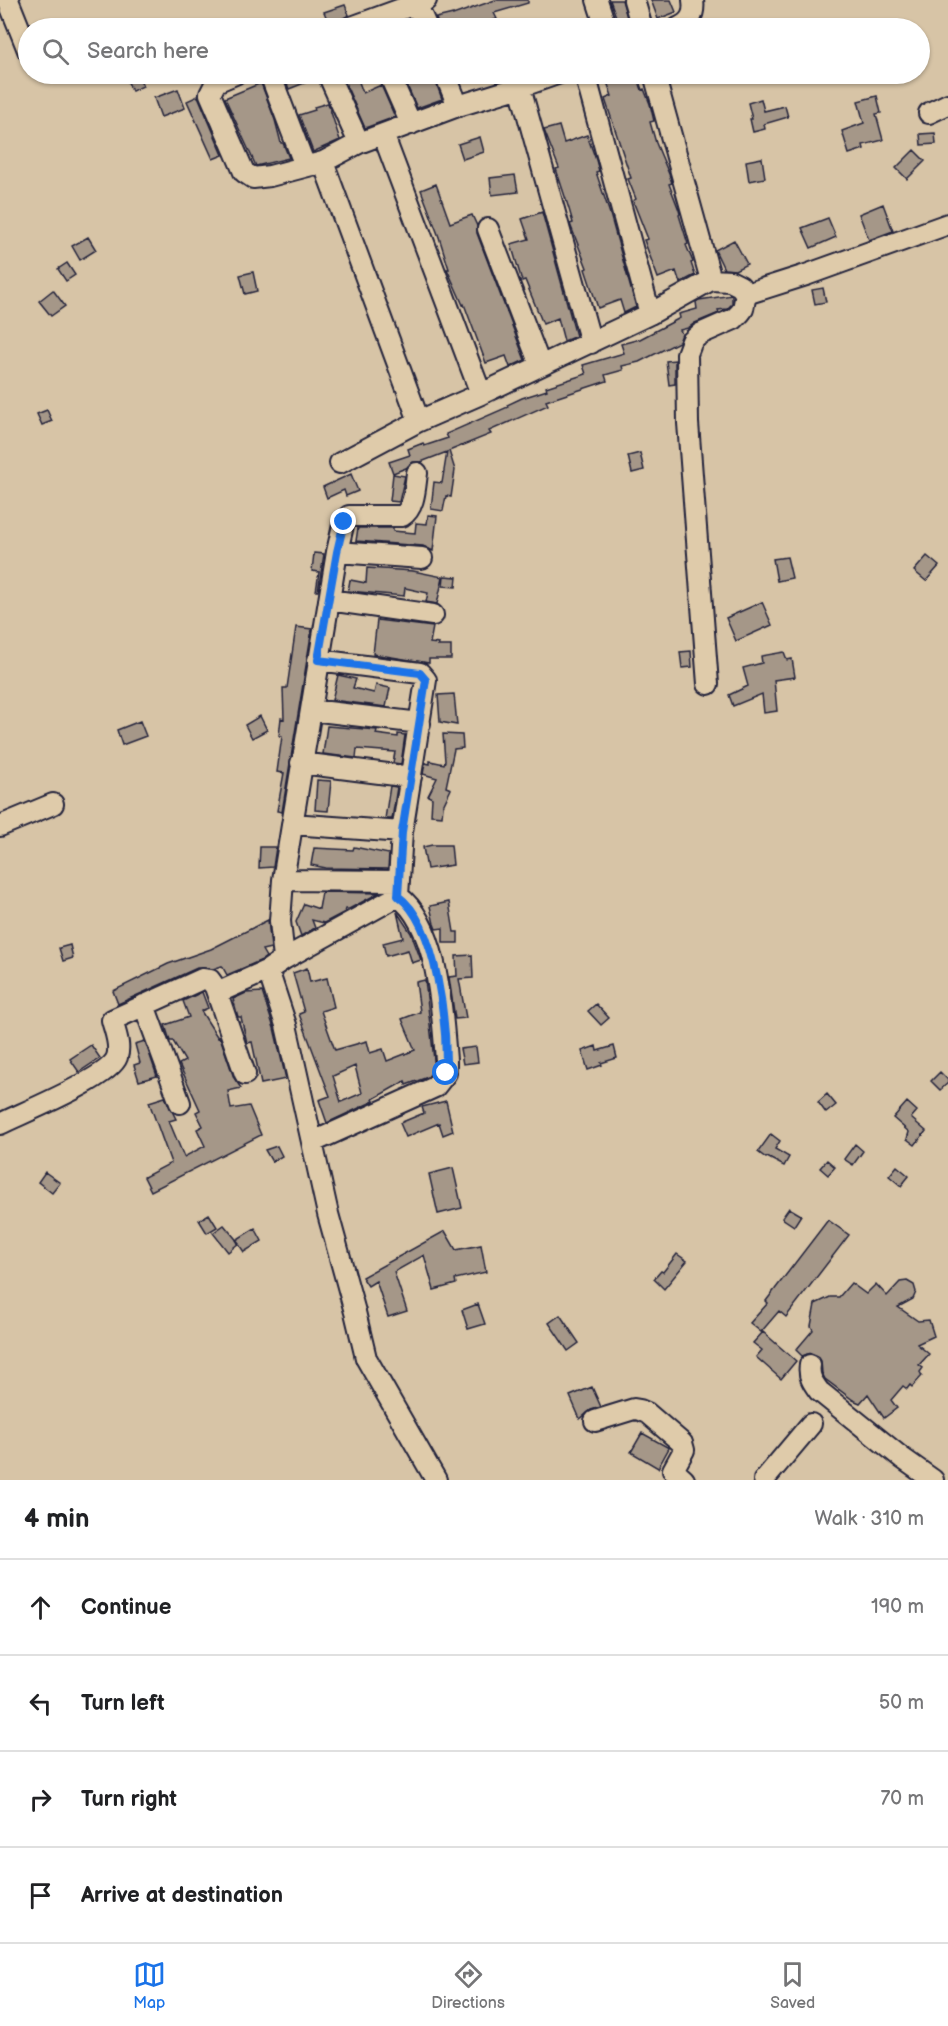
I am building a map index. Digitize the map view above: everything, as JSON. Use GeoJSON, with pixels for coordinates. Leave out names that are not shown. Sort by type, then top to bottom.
{"type":"FeatureCollection","features":[{"type":"Feature","properties":{"kind":"street"},"geometry":{"type":"LineString","coordinates":[[8,0],[18,25]]}},
{"type":"Feature","properties":{"kind":"street"},"geometry":{"type":"LineString","coordinates":[[597,0],[603,18]]}},
{"type":"Feature","properties":{"kind":"street"},"geometry":{"type":"LineString","coordinates":[[634,0],[639,18]]}},
{"type":"Feature","properties":{"kind":"street"},"geometry":{"type":"LineString","coordinates":[[691,18],[693,0]]}},
{"type":"Feature","properties":{"kind":"street"},"geometry":{"type":"LineString","coordinates":[[381,18],[421,2],[425,18]]}},
{"type":"Feature","properties":{"kind":"street"},"geometry":{"type":"LineString","coordinates":[[215,84],[210,94],[244,172],[253,178],[270,176],[314,164],[358,143],[458,106],[529,84]]}},
{"type":"Feature","properties":{"kind":"street"},"geometry":{"type":"LineString","coordinates":[[275,84],[314,164],[419,421]]}},
{"type":"Feature","properties":{"kind":"street"},"geometry":{"type":"LineString","coordinates":[[332,84],[358,143]]}},
{"type":"Feature","properties":{"kind":"street"},"geometry":{"type":"LineString","coordinates":[[393,84],[411,124]]}},
{"type":"Feature","properties":{"kind":"street"},"geometry":{"type":"LineString","coordinates":[[449,84],[458,106]]}},
{"type":"Feature","properties":{"kind":"street"},"geometry":{"type":"LineString","coordinates":[[588,84],[650,314]]}},
{"type":"Feature","properties":{"kind":"street"},"geometry":{"type":"LineString","coordinates":[[657,84],[711,280]]}},
{"type":"Feature","properties":{"kind":"street"},"geometry":{"type":"LineString","coordinates":[[520,87],[591,343]]}},
{"type":"Feature","properties":{"kind":"street"},"geometry":{"type":"LineString","coordinates":[[928,112],[948,104]]}},
{"type":"Feature","properties":{"kind":"street"},"geometry":{"type":"LineString","coordinates":[[383,134],[482,394]]}},
{"type":"Feature","properties":{"kind":"street"},"geometry":{"type":"LineString","coordinates":[[746,294],[948,224]]}},
{"type":"Feature","properties":{"kind":"street"},"geometry":{"type":"LineString","coordinates":[[488,229],[540,365]]}},
{"type":"Feature","properties":{"kind":"street"},"geometry":{"type":"LineString","coordinates":[[340,463],[419,421],[482,394],[650,314],[711,280],[730,281],[740,286],[746,294],[740,313],[734,319],[692,340],[687,354],[688,423],[708,684]]}},
{"type":"Feature","properties":{"kind":"street"},"geometry":{"type":"LineString","coordinates":[[284,958],[280,921],[283,880],[318,660],[344,522],[349,516],[402,516],[406,514],[412,505],[417,473]]}},
{"type":"Feature","properties":{"kind":"street"},"geometry":{"type":"LineString","coordinates":[[337,552],[422,558]]}},
{"type":"Feature","properties":{"kind":"street"},"geometry":{"type":"LineString","coordinates":[[329,600],[433,615]]}},
{"type":"Feature","properties":{"kind":"street"},"geometry":{"type":"LineString","coordinates":[[313,1142],[435,1087],[446,1073],[439,982],[428,942],[398,888],[402,832],[426,680],[420,673],[318,660]]}},
{"type":"Feature","properties":{"kind":"street"},"geometry":{"type":"LineString","coordinates":[[311,710],[420,723]]}},
{"type":"Feature","properties":{"kind":"street"},"geometry":{"type":"LineString","coordinates":[[302,763],[411,777]]}},
{"type":"Feature","properties":{"kind":"street"},"geometry":{"type":"LineString","coordinates":[[0,826],[53,804]]}},
{"type":"Feature","properties":{"kind":"street"},"geometry":{"type":"LineString","coordinates":[[292,824],[402,832]]}},
{"type":"Feature","properties":{"kind":"street"},"geometry":{"type":"LineString","coordinates":[[283,880],[398,888]]}},
{"type":"Feature","properties":{"kind":"street"},"geometry":{"type":"LineString","coordinates":[[217,993],[268,969],[398,888]]}},
{"type":"Feature","properties":{"kind":"street"},"geometry":{"type":"LineString","coordinates":[[268,969],[286,1025],[328,1214],[366,1358],[436,1480]]}},
{"type":"Feature","properties":{"kind":"street"},"geometry":{"type":"LineString","coordinates":[[0,1124],[105,1072],[116,1060],[118,1053],[118,1044],[111,1020],[202,979],[210,980],[217,993],[245,1074]]}},
{"type":"Feature","properties":{"kind":"street"},"geometry":{"type":"LineString","coordinates":[[144,1005],[180,1103]]}},
{"type":"Feature","properties":{"kind":"street"},"geometry":{"type":"LineString","coordinates":[[810,1365],[808,1371],[819,1391],[933,1480]]}},
{"type":"Feature","properties":{"kind":"street"},"geometry":{"type":"LineString","coordinates":[[595,1420],[634,1409],[647,1413],[682,1443],[684,1450],[674,1470],[684,1480]]}},
{"type":"Feature","properties":{"kind":"street"},"geometry":{"type":"LineString","coordinates":[[764,1480],[811,1424]]}},
{"type":"Feature","properties":{"kind":"building"},"geometry":{"type":"Polygon","coordinates":[[[495,0],[528,0],[528,3],[494,13],[496,18],[436,18],[453,15],[495,0]]]}},
{"type":"Feature","properties":{"kind":"building"},"geometry":{"type":"Polygon","coordinates":[[[610,0],[622,0],[627,18],[616,18],[610,0]]]}},
{"type":"Feature","properties":{"kind":"building"},"geometry":{"type":"Polygon","coordinates":[[[651,0],[671,0],[676,12],[658,18],[651,0]]]}},
{"type":"Feature","properties":{"kind":"building"},"geometry":{"type":"Polygon","coordinates":[[[345,5],[349,15],[344,18],[327,18],[324,12],[345,5]]]}},
{"type":"Feature","properties":{"kind":"building"},"geometry":{"type":"Polygon","coordinates":[[[129,84],[142,84],[143,86],[132,91],[129,84]]]}},
{"type":"Feature","properties":{"kind":"building"},"geometry":{"type":"Polygon","coordinates":[[[261,84],[281,143],[289,158],[256,166],[225,98],[261,84]]]}},
{"type":"Feature","properties":{"kind":"building"},"geometry":{"type":"Polygon","coordinates":[[[287,84],[302,84],[289,89],[287,84]]]}},
{"type":"Feature","properties":{"kind":"building"},"geometry":{"type":"Polygon","coordinates":[[[346,84],[360,84],[363,93],[381,85],[395,117],[365,128],[346,84]]]}},
{"type":"Feature","properties":{"kind":"building"},"geometry":{"type":"Polygon","coordinates":[[[406,84],[437,84],[442,99],[417,108],[406,84]]]}},
{"type":"Feature","properties":{"kind":"building"},"geometry":{"type":"Polygon","coordinates":[[[608,84],[640,84],[650,104],[654,121],[650,122],[672,183],[669,184],[679,210],[688,244],[686,245],[693,262],[691,263],[695,275],[680,283],[676,271],[658,278],[644,240],[648,239],[633,201],[636,199],[628,179],[631,178],[605,99],[612,96],[608,84]]]}},
{"type":"Feature","properties":{"kind":"building"},"geometry":{"type":"Polygon","coordinates":[[[178,89],[185,108],[161,117],[154,98],[178,89]]]}},
{"type":"Feature","properties":{"kind":"building"},"geometry":{"type":"Polygon","coordinates":[[[198,96],[223,155],[213,159],[187,101],[198,96]]]}},
{"type":"Feature","properties":{"kind":"building"},"geometry":{"type":"Polygon","coordinates":[[[877,96],[881,113],[876,114],[883,140],[863,145],[864,149],[849,154],[842,131],[864,123],[858,101],[877,96]]]}},
{"type":"Feature","properties":{"kind":"building"},"geometry":{"type":"Polygon","coordinates":[[[761,99],[764,111],[785,106],[788,117],[764,124],[765,129],[753,132],[748,103],[761,99]]]}},
{"type":"Feature","properties":{"kind":"building"},"geometry":{"type":"Polygon","coordinates":[[[328,103],[340,140],[313,152],[299,115],[328,103]]]}},
{"type":"Feature","properties":{"kind":"building"},"geometry":{"type":"Polygon","coordinates":[[[559,126],[564,143],[587,135],[596,160],[599,171],[596,172],[636,307],[624,313],[620,300],[598,308],[585,269],[587,268],[570,224],[573,223],[556,169],[559,168],[544,130],[559,126]]]}},
{"type":"Feature","properties":{"kind":"building"},"geometry":{"type":"Polygon","coordinates":[[[935,133],[936,144],[921,145],[920,134],[935,133]]]}},
{"type":"Feature","properties":{"kind":"building"},"geometry":{"type":"Polygon","coordinates":[[[480,137],[484,152],[463,159],[458,144],[480,137]]]}},
{"type":"Feature","properties":{"kind":"building"},"geometry":{"type":"Polygon","coordinates":[[[914,150],[925,161],[907,179],[896,168],[914,150]]]}},
{"type":"Feature","properties":{"kind":"building"},"geometry":{"type":"Polygon","coordinates":[[[762,158],[765,178],[749,181],[746,161],[762,158]]]}},
{"type":"Feature","properties":{"kind":"building"},"geometry":{"type":"Polygon","coordinates":[[[515,175],[518,192],[492,195],[490,178],[515,175]]]}},
{"type":"Feature","properties":{"kind":"building"},"geometry":{"type":"Polygon","coordinates":[[[436,184],[450,223],[472,215],[477,226],[477,233],[525,360],[510,367],[506,356],[486,363],[464,304],[447,269],[449,269],[439,237],[421,190],[436,184]]]}},
{"type":"Feature","properties":{"kind":"building"},"geometry":{"type":"Polygon","coordinates":[[[883,204],[893,231],[869,240],[859,214],[883,204]]]}},
{"type":"Feature","properties":{"kind":"building"},"geometry":{"type":"Polygon","coordinates":[[[542,212],[576,336],[564,341],[558,318],[543,324],[525,280],[522,281],[511,244],[529,239],[522,219],[542,212]]]}},
{"type":"Feature","properties":{"kind":"building"},"geometry":{"type":"Polygon","coordinates":[[[828,218],[836,237],[811,248],[802,228],[828,218]]]}},
{"type":"Feature","properties":{"kind":"building"},"geometry":{"type":"Polygon","coordinates":[[[88,237],[96,250],[80,260],[72,246],[88,237]]]}},
{"type":"Feature","properties":{"kind":"building"},"geometry":{"type":"Polygon","coordinates":[[[734,240],[747,264],[735,270],[724,269],[715,250],[734,240]]]}},
{"type":"Feature","properties":{"kind":"building"},"geometry":{"type":"Polygon","coordinates":[[[67,263],[75,275],[66,281],[58,269],[67,263]]]}},
{"type":"Feature","properties":{"kind":"building"},"geometry":{"type":"Polygon","coordinates":[[[253,272],[257,291],[245,294],[240,275],[253,272]]]}},
{"type":"Feature","properties":{"kind":"building"},"geometry":{"type":"Polygon","coordinates":[[[823,288],[826,302],[815,304],[812,290],[823,288]]]}},
{"type":"Feature","properties":{"kind":"building"},"geometry":{"type":"Polygon","coordinates":[[[53,290],[65,306],[51,316],[39,301],[53,290]]]}},
{"type":"Feature","properties":{"kind":"building"},"geometry":{"type":"Polygon","coordinates":[[[732,295],[732,304],[727,309],[718,310],[719,313],[680,330],[682,334],[679,342],[639,362],[622,366],[623,370],[605,375],[607,381],[546,401],[548,405],[489,431],[491,434],[449,451],[455,470],[451,497],[446,496],[443,511],[431,509],[434,482],[442,483],[447,452],[421,462],[413,462],[406,468],[393,473],[389,462],[410,455],[408,449],[423,443],[424,446],[448,438],[446,434],[508,407],[507,405],[522,398],[547,390],[546,387],[586,374],[583,365],[624,353],[621,344],[640,339],[680,318],[679,314],[697,309],[696,302],[699,300],[732,295]]]}},
{"type":"Feature","properties":{"kind":"building"},"geometry":{"type":"Polygon","coordinates":[[[675,360],[675,384],[669,385],[666,361],[675,360]]]}},
{"type":"Feature","properties":{"kind":"building"},"geometry":{"type":"Polygon","coordinates":[[[47,410],[52,421],[42,425],[37,414],[47,410]]]}},
{"type":"Feature","properties":{"kind":"building"},"geometry":{"type":"Polygon","coordinates":[[[640,453],[644,470],[632,473],[628,456],[640,453]]]}},
{"type":"Feature","properties":{"kind":"building"},"geometry":{"type":"Polygon","coordinates":[[[351,474],[358,491],[346,496],[344,490],[327,498],[323,487],[351,474]]]}},
{"type":"Feature","properties":{"kind":"building"},"geometry":{"type":"Polygon","coordinates":[[[393,474],[405,476],[399,502],[390,501],[393,474]]]}},
{"type":"Feature","properties":{"kind":"building"},"geometry":{"type":"Polygon","coordinates":[[[428,515],[437,516],[433,551],[423,546],[356,541],[358,528],[393,528],[393,531],[415,533],[416,523],[427,524],[428,515]]]}},
{"type":"Feature","properties":{"kind":"building"},"geometry":{"type":"Polygon","coordinates":[[[314,553],[324,554],[318,591],[316,591],[319,572],[312,571],[314,553]]]}},
{"type":"Feature","properties":{"kind":"building"},"geometry":{"type":"Polygon","coordinates":[[[927,556],[939,566],[926,581],[914,571],[927,556]]]}},
{"type":"Feature","properties":{"kind":"building"},"geometry":{"type":"Polygon","coordinates":[[[787,557],[792,578],[777,581],[773,559],[787,557]]]}},
{"type":"Feature","properties":{"kind":"building"},"geometry":{"type":"Polygon","coordinates":[[[367,568],[413,571],[443,577],[437,604],[426,602],[428,593],[405,588],[404,596],[348,591],[350,580],[366,583],[367,568]]]}},
{"type":"Feature","properties":{"kind":"building"},"geometry":{"type":"Polygon","coordinates":[[[444,576],[457,577],[456,587],[443,586],[444,576]]]}},
{"type":"Feature","properties":{"kind":"building"},"geometry":{"type":"Polygon","coordinates":[[[762,602],[772,625],[736,641],[726,618],[762,602]]]}},
{"type":"Feature","properties":{"kind":"building"},"geometry":{"type":"Polygon","coordinates":[[[377,620],[433,627],[430,643],[439,644],[438,646],[451,646],[451,659],[429,659],[429,663],[373,654],[377,620]]]}},
{"type":"Feature","properties":{"kind":"building"},"geometry":{"type":"Polygon","coordinates":[[[296,627],[312,629],[282,812],[277,811],[284,773],[277,772],[282,736],[279,736],[281,718],[284,719],[283,688],[287,688],[296,627]]]}},
{"type":"Feature","properties":{"kind":"building"},"geometry":{"type":"Polygon","coordinates":[[[691,651],[692,667],[682,668],[680,652],[691,651]]]}},
{"type":"Feature","properties":{"kind":"building"},"geometry":{"type":"Polygon","coordinates":[[[784,652],[787,660],[792,659],[795,677],[774,680],[777,711],[764,713],[762,694],[733,706],[729,695],[748,686],[743,668],[762,663],[761,656],[784,652]]]}},
{"type":"Feature","properties":{"kind":"building"},"geometry":{"type":"Polygon","coordinates":[[[338,675],[356,679],[353,688],[374,693],[376,685],[390,688],[386,707],[332,700],[338,675]]]}},
{"type":"Feature","properties":{"kind":"building"},"geometry":{"type":"Polygon","coordinates":[[[454,694],[457,725],[440,722],[438,695],[454,694]]]}},
{"type":"Feature","properties":{"kind":"building"},"geometry":{"type":"Polygon","coordinates":[[[260,716],[267,730],[252,738],[245,725],[260,716]]]}},
{"type":"Feature","properties":{"kind":"building"},"geometry":{"type":"Polygon","coordinates":[[[140,721],[146,736],[122,745],[117,730],[140,721]]]}},
{"type":"Feature","properties":{"kind":"building"},"geometry":{"type":"Polygon","coordinates":[[[327,726],[377,730],[376,734],[398,737],[398,734],[405,735],[401,764],[393,763],[395,752],[357,749],[356,758],[323,754],[327,726]]]}},
{"type":"Feature","properties":{"kind":"building"},"geometry":{"type":"Polygon","coordinates":[[[443,734],[462,735],[463,748],[454,749],[446,787],[451,789],[443,806],[442,816],[431,815],[432,798],[428,796],[437,778],[423,774],[425,763],[430,764],[430,761],[444,764],[443,734]]]}},
{"type":"Feature","properties":{"kind":"building"},"geometry":{"type":"Polygon","coordinates":[[[317,780],[331,781],[328,811],[315,810],[317,780]]]}},
{"type":"Feature","properties":{"kind":"building"},"geometry":{"type":"Polygon","coordinates":[[[390,786],[397,787],[392,819],[385,819],[390,786]]]}},
{"type":"Feature","properties":{"kind":"building"},"geometry":{"type":"Polygon","coordinates":[[[451,845],[453,865],[427,869],[423,847],[451,845]]]}},
{"type":"Feature","properties":{"kind":"building"},"geometry":{"type":"Polygon","coordinates":[[[260,847],[276,847],[273,867],[259,868],[260,847]]]}},
{"type":"Feature","properties":{"kind":"building"},"geometry":{"type":"Polygon","coordinates":[[[354,847],[389,854],[388,869],[326,868],[311,865],[314,848],[353,850],[354,847]]]}},
{"type":"Feature","properties":{"kind":"building"},"geometry":{"type":"Polygon","coordinates":[[[322,892],[379,893],[324,923],[312,920],[315,928],[301,936],[296,922],[304,904],[319,909],[322,892]]]}},
{"type":"Feature","properties":{"kind":"building"},"geometry":{"type":"Polygon","coordinates":[[[449,902],[454,932],[458,932],[458,943],[443,943],[443,928],[436,929],[430,906],[449,902]]]}},
{"type":"Feature","properties":{"kind":"building"},"geometry":{"type":"Polygon","coordinates":[[[397,912],[411,933],[421,960],[412,963],[408,950],[386,956],[383,943],[403,938],[397,912]]]}},
{"type":"Feature","properties":{"kind":"building"},"geometry":{"type":"Polygon","coordinates":[[[268,920],[271,948],[262,950],[266,957],[262,960],[227,975],[222,966],[213,969],[197,968],[118,1004],[113,991],[168,964],[211,949],[268,920]]]}},
{"type":"Feature","properties":{"kind":"building"},"geometry":{"type":"Polygon","coordinates":[[[70,945],[73,958],[63,961],[59,948],[70,945]]]}},
{"type":"Feature","properties":{"kind":"building"},"geometry":{"type":"Polygon","coordinates":[[[472,955],[473,978],[459,979],[466,1018],[455,1019],[449,977],[457,976],[456,956],[472,955]]]}},
{"type":"Feature","properties":{"kind":"building"},"geometry":{"type":"Polygon","coordinates":[[[307,968],[310,982],[327,978],[334,1007],[321,1011],[335,1050],[367,1041],[370,1053],[383,1049],[387,1061],[415,1050],[402,1019],[420,1012],[416,982],[425,980],[434,1069],[428,1077],[406,1085],[405,1081],[373,1099],[374,1101],[327,1123],[319,1100],[330,1096],[299,1014],[304,1012],[293,973],[307,968]],[[355,1066],[333,1076],[341,1102],[362,1093],[355,1066]]]}},
{"type":"Feature","properties":{"kind":"building"},"geometry":{"type":"Polygon","coordinates":[[[202,992],[208,1008],[201,1011],[218,1038],[220,1037],[234,1078],[241,1088],[228,1091],[231,1109],[249,1106],[261,1135],[151,1191],[144,1177],[171,1163],[149,1102],[165,1097],[176,1119],[169,1121],[184,1157],[205,1146],[197,1129],[203,1126],[196,1112],[200,1110],[179,1064],[185,1061],[173,1041],[170,1041],[165,1025],[189,1017],[183,1001],[202,992]]]}},
{"type":"Feature","properties":{"kind":"building"},"geometry":{"type":"Polygon","coordinates":[[[262,992],[274,1028],[286,1079],[261,1084],[252,1042],[247,1043],[241,1017],[238,1017],[233,999],[246,993],[262,992]]]}},
{"type":"Feature","properties":{"kind":"building"},"geometry":{"type":"Polygon","coordinates":[[[596,1004],[609,1018],[601,1025],[588,1011],[596,1004]]]}},
{"type":"Feature","properties":{"kind":"building"},"geometry":{"type":"Polygon","coordinates":[[[145,1041],[157,1076],[139,1081],[134,1065],[140,1063],[135,1044],[145,1041]]]}},
{"type":"Feature","properties":{"kind":"building"},"geometry":{"type":"Polygon","coordinates":[[[91,1045],[100,1058],[79,1072],[70,1059],[91,1045]]]}},
{"type":"Feature","properties":{"kind":"building"},"geometry":{"type":"Polygon","coordinates":[[[596,1046],[597,1051],[614,1046],[617,1058],[588,1070],[582,1051],[596,1046]]]}},
{"type":"Feature","properties":{"kind":"building"},"geometry":{"type":"Polygon","coordinates":[[[476,1047],[478,1062],[463,1064],[460,1049],[476,1047]]]}},
{"type":"Feature","properties":{"kind":"building"},"geometry":{"type":"Polygon","coordinates":[[[940,1072],[948,1083],[940,1090],[931,1081],[940,1072]]]}},
{"type":"Feature","properties":{"kind":"building"},"geometry":{"type":"Polygon","coordinates":[[[827,1094],[836,1105],[826,1113],[818,1102],[827,1094]]]}},
{"type":"Feature","properties":{"kind":"building"},"geometry":{"type":"Polygon","coordinates":[[[446,1101],[453,1131],[443,1135],[439,1123],[406,1137],[400,1123],[424,1113],[422,1107],[446,1101]]]}},
{"type":"Feature","properties":{"kind":"building"},"geometry":{"type":"Polygon","coordinates":[[[907,1102],[917,1111],[911,1118],[926,1131],[915,1145],[907,1139],[909,1132],[893,1118],[907,1102]]]}},
{"type":"Feature","properties":{"kind":"building"},"geometry":{"type":"Polygon","coordinates":[[[771,1134],[780,1141],[775,1149],[789,1157],[784,1166],[758,1152],[771,1134]]]}},
{"type":"Feature","properties":{"kind":"building"},"geometry":{"type":"Polygon","coordinates":[[[855,1144],[863,1151],[853,1165],[844,1159],[855,1144]]]}},
{"type":"Feature","properties":{"kind":"building"},"geometry":{"type":"Polygon","coordinates":[[[277,1146],[282,1156],[272,1162],[265,1150],[277,1146]]]}},
{"type":"Feature","properties":{"kind":"building"},"geometry":{"type":"Polygon","coordinates":[[[827,1160],[835,1167],[828,1175],[820,1168],[827,1160]]]}},
{"type":"Feature","properties":{"kind":"building"},"geometry":{"type":"Polygon","coordinates":[[[897,1166],[909,1176],[901,1186],[889,1176],[897,1166]]]}},
{"type":"Feature","properties":{"kind":"building"},"geometry":{"type":"Polygon","coordinates":[[[453,1168],[462,1208],[438,1214],[429,1174],[453,1168]]]}},
{"type":"Feature","properties":{"kind":"building"},"geometry":{"type":"Polygon","coordinates":[[[45,1172],[60,1183],[52,1193],[38,1182],[45,1172]]]}},
{"type":"Feature","properties":{"kind":"building"},"geometry":{"type":"Polygon","coordinates":[[[789,1208],[801,1215],[794,1226],[782,1218],[789,1208]]]}},
{"type":"Feature","properties":{"kind":"building"},"geometry":{"type":"Polygon","coordinates":[[[209,1214],[217,1227],[207,1233],[199,1220],[209,1214]]]}},
{"type":"Feature","properties":{"kind":"building"},"geometry":{"type":"Polygon","coordinates":[[[828,1220],[849,1235],[786,1317],[779,1311],[761,1332],[750,1323],[768,1303],[766,1301],[828,1220]]]}},
{"type":"Feature","properties":{"kind":"building"},"geometry":{"type":"Polygon","coordinates":[[[224,1225],[239,1243],[228,1252],[213,1233],[224,1225]]]}},
{"type":"Feature","properties":{"kind":"building"},"geometry":{"type":"Polygon","coordinates":[[[255,1228],[262,1241],[244,1252],[236,1240],[255,1228]]]}},
{"type":"Feature","properties":{"kind":"building"},"geometry":{"type":"Polygon","coordinates":[[[445,1231],[456,1250],[481,1245],[486,1272],[455,1279],[456,1284],[434,1290],[424,1255],[394,1272],[407,1311],[388,1317],[376,1281],[368,1286],[362,1277],[445,1231]]]}},
{"type":"Feature","properties":{"kind":"building"},"geometry":{"type":"Polygon","coordinates":[[[677,1254],[687,1261],[664,1289],[654,1279],[661,1271],[663,1272],[677,1254]]]}},
{"type":"Feature","properties":{"kind":"building"},"geometry":{"type":"Polygon","coordinates":[[[907,1281],[914,1285],[916,1292],[913,1299],[898,1307],[918,1321],[929,1320],[934,1336],[917,1344],[929,1354],[919,1365],[923,1368],[920,1372],[922,1376],[912,1387],[910,1385],[907,1389],[903,1386],[891,1400],[897,1408],[884,1418],[868,1394],[860,1403],[853,1400],[825,1379],[818,1356],[811,1353],[802,1356],[796,1350],[813,1330],[811,1326],[815,1304],[830,1297],[839,1297],[851,1283],[866,1294],[876,1284],[887,1296],[900,1282],[907,1281]]]}},
{"type":"Feature","properties":{"kind":"building"},"geometry":{"type":"Polygon","coordinates":[[[478,1304],[485,1324],[468,1329],[462,1310],[478,1304]]]}},
{"type":"Feature","properties":{"kind":"building"},"geometry":{"type":"Polygon","coordinates":[[[560,1315],[579,1343],[568,1351],[549,1323],[560,1315]]]}},
{"type":"Feature","properties":{"kind":"building"},"geometry":{"type":"Polygon","coordinates":[[[763,1332],[796,1361],[781,1379],[756,1357],[762,1350],[753,1343],[763,1332]]]}},
{"type":"Feature","properties":{"kind":"building"},"geometry":{"type":"Polygon","coordinates":[[[592,1387],[601,1407],[591,1410],[580,1419],[570,1396],[592,1387]]]}},
{"type":"Feature","properties":{"kind":"building"},"geometry":{"type":"Polygon","coordinates":[[[642,1433],[669,1448],[658,1468],[631,1452],[642,1433]]]}},
{"type":"Feature","properties":{"kind":"route"},"geometry":{"type":"LineString","coordinates":[[344,522],[318,660],[420,673],[426,680],[402,832],[398,896],[411,910],[422,929],[439,982],[446,1073]]}}]}
